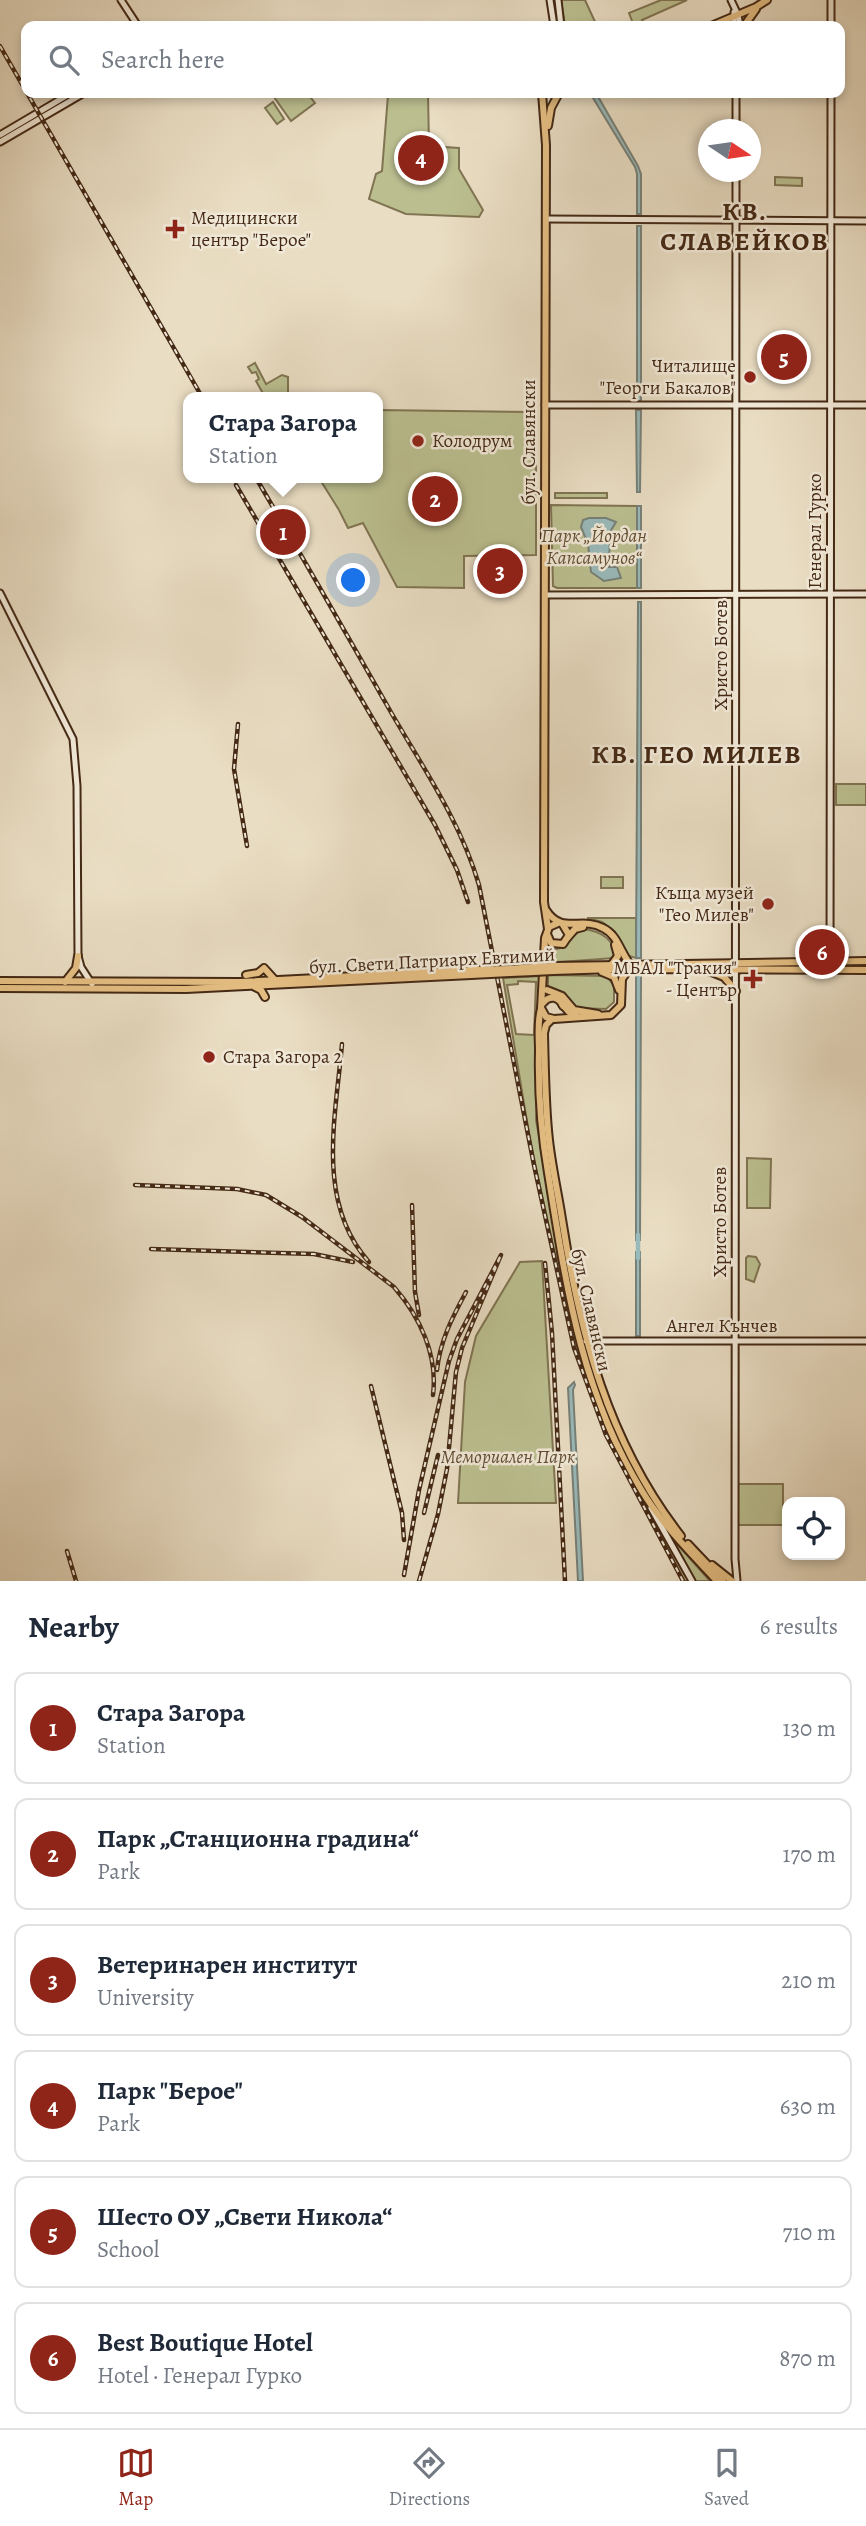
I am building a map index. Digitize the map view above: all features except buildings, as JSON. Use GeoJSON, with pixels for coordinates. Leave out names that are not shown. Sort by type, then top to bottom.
{"type":"FeatureCollection","features":[{"type":"Feature","properties":{"kind":"main road"},"geometry":{"type":"LineString","coordinates":[[744,21],[767,0]]}},
{"type":"Feature","properties":{"kind":"main road"},"geometry":{"type":"LineString","coordinates":[[723,21],[760,5]]}},
{"type":"Feature","properties":{"kind":"main road","name":"бул. Славянски"},"geometry":{"type":"LineString","coordinates":[[542,98],[546,145],[544,907],[547,930],[545,987],[539,1021],[543,1139],[568,1296],[603,1414],[642,1493],[717,1581]]}},
{"type":"Feature","properties":{"kind":"main road","name":"бул. Славянски"},"geometry":{"type":"LineString","coordinates":[[546,145],[551,111],[557,98]]}},
{"type":"Feature","properties":{"kind":"main road"},"geometry":{"type":"LineString","coordinates":[[544,907],[548,914],[568,930],[568,937]]}},
{"type":"Feature","properties":{"kind":"main road"},"geometry":{"type":"LineString","coordinates":[[556,998],[548,998],[542,1006],[544,1016],[554,1019],[606,1017],[613,1014],[622,1002],[623,976],[634,966],[606,929],[592,924],[552,924],[547,930],[548,940],[554,944],[563,944],[572,931],[580,927],[603,932],[612,940],[617,950],[617,959],[612,964]]}},
{"type":"Feature","properties":{"kind":"main road"},"geometry":{"type":"LineString","coordinates":[[544,956],[554,944]]}},
{"type":"Feature","properties":{"kind":"main road"},"geometry":{"type":"LineString","coordinates":[[65,982],[74,971],[78,956]]}},
{"type":"Feature","properties":{"kind":"main road","name":"бул. Свети Патриарх Евтимий"},"geometry":{"type":"LineString","coordinates":[[553,969],[866,961]]}},
{"type":"Feature","properties":{"kind":"main road","name":"бул. Свети Патриарх Евтимий"},"geometry":{"type":"LineString","coordinates":[[0,981],[240,982],[534,970],[612,964],[704,969],[736,965],[866,970]]}},
{"type":"Feature","properties":{"kind":"main road"},"geometry":{"type":"LineString","coordinates":[[246,975],[258,974],[264,968],[275,981],[265,997],[261,990],[246,986]]}},
{"type":"Feature","properties":{"kind":"main road"},"geometry":{"type":"LineString","coordinates":[[704,969],[724,977],[736,991]]}},
{"type":"Feature","properties":{"kind":"main road"},"geometry":{"type":"LineString","coordinates":[[545,987],[572,1014],[608,1013],[617,1005],[619,986],[610,974],[586,970]]}},
{"type":"Feature","properties":{"kind":"main road","name":"бул. Свети Патриарх Евтимий"},"geometry":{"type":"LineString","coordinates":[[0,988],[92,990],[246,986],[275,981]]}},
{"type":"Feature","properties":{"kind":"main road"},"geometry":{"type":"LineString","coordinates":[[545,987],[562,996],[574,1010],[600,1014]]}},
{"type":"Feature","properties":{"kind":"main road"},"geometry":{"type":"LineString","coordinates":[[554,1019],[562,1013],[562,1004]]}},
{"type":"Feature","properties":{"kind":"main road","name":"бул. Славянски"},"geometry":{"type":"LineString","coordinates":[[554,1019],[544,1031],[548,1132],[582,1341],[630,1455],[647,1487],[691,1548],[723,1577],[734,1581]]}},
{"type":"Feature","properties":{"kind":"street"},"geometry":{"type":"LineString","coordinates":[[121,0],[136,21]]}},
{"type":"Feature","properties":{"kind":"street"},"geometry":{"type":"LineString","coordinates":[[550,0],[553,21]]}},
{"type":"Feature","properties":{"kind":"street"},"geometry":{"type":"LineString","coordinates":[[558,0],[560,21]]}},
{"type":"Feature","properties":{"kind":"street"},"geometry":{"type":"LineString","coordinates":[[731,0],[738,21]]}},
{"type":"Feature","properties":{"kind":"street"},"geometry":{"type":"LineString","coordinates":[[831,0],[831,21]]}},
{"type":"Feature","properties":{"kind":"street"},"geometry":{"type":"LineString","coordinates":[[0,135],[63,98]]}},
{"type":"Feature","properties":{"kind":"street"},"geometry":{"type":"LineString","coordinates":[[0,142],[75,98]]}},
{"type":"Feature","properties":{"kind":"street"},"geometry":{"type":"LineString","coordinates":[[736,98],[736,119]]}},
{"type":"Feature","properties":{"kind":"street","name":"Генерал Гурко"},"geometry":{"type":"LineString","coordinates":[[830,970],[831,98]]}},
{"type":"Feature","properties":{"kind":"street","name":"Христо Ботев"},"geometry":{"type":"LineString","coordinates":[[734,1581],[736,182]]}},
{"type":"Feature","properties":{"kind":"street"},"geometry":{"type":"LineString","coordinates":[[546,219],[866,221]]}},
{"type":"Feature","properties":{"kind":"street"},"geometry":{"type":"LineString","coordinates":[[545,405],[866,405]]}},
{"type":"Feature","properties":{"kind":"street"},"geometry":{"type":"LineString","coordinates":[[0,593],[73,739],[77,786],[78,956],[81,967],[92,982],[92,990]]}},
{"type":"Feature","properties":{"kind":"street"},"geometry":{"type":"LineString","coordinates":[[545,595],[866,594]]}},
{"type":"Feature","properties":{"kind":"street","name":"Ангел Кънчев"},"geometry":{"type":"LineString","coordinates":[[582,1341],[866,1341]]}},
{"type":"Feature","properties":{"kind":"street"},"geometry":{"type":"LineString","coordinates":[[642,1493],[692,1581]]}},
{"type":"Feature","properties":{"kind":"street"},"geometry":{"type":"LineString","coordinates":[[723,1577],[732,1571],[734,1559]]}},
{"type":"Feature","properties":{"kind":"green space"},"geometry":{"type":"Polygon","coordinates":[[[561,0],[585,0],[595,21],[564,21],[561,0]]]}},
{"type":"Feature","properties":{"kind":"green space"},"geometry":{"type":"Polygon","coordinates":[[[661,0],[687,0],[642,21],[632,21],[629,13],[661,0]]]}},
{"type":"Feature","properties":{"kind":"green space"},"geometry":{"type":"Polygon","coordinates":[[[275,98],[311,98],[315,103],[291,121],[275,98]]]}},
{"type":"Feature","properties":{"kind":"green space"},"geometry":{"type":"Polygon","coordinates":[[[388,98],[428,98],[429,146],[459,148],[459,169],[483,210],[479,217],[406,214],[369,199],[376,174],[382,171],[388,98]]]}},
{"type":"Feature","properties":{"kind":"green space"},"geometry":{"type":"Polygon","coordinates":[[[273,102],[284,119],[277,124],[265,108],[273,102]]]}},
{"type":"Feature","properties":{"kind":"green space"},"geometry":{"type":"Polygon","coordinates":[[[775,177],[802,178],[802,186],[775,185],[775,177]]]}},
{"type":"Feature","properties":{"kind":"green space"},"geometry":{"type":"Polygon","coordinates":[[[255,363],[266,384],[282,375],[288,377],[288,392],[262,392],[256,381],[259,379],[256,372],[252,373],[248,367],[255,363]]]}},
{"type":"Feature","properties":{"kind":"green space"},"geometry":{"type":"Polygon","coordinates":[[[383,410],[536,412],[536,555],[464,556],[464,588],[397,587],[363,523],[348,528],[322,483],[383,483],[383,410]]]}},
{"type":"Feature","properties":{"kind":"green space"},"geometry":{"type":"Polygon","coordinates":[[[555,493],[607,493],[607,498],[555,498],[555,493]]]}},
{"type":"Feature","properties":{"kind":"green space","name":"Парк „Йордан Капсамунов“"},"geometry":{"type":"Polygon","coordinates":[[[551,505],[637,506],[637,588],[553,586],[551,505]]]}},
{"type":"Feature","properties":{"kind":"green space"},"geometry":{"type":"Polygon","coordinates":[[[836,784],[866,784],[866,805],[836,805],[836,784]]]}},
{"type":"Feature","properties":{"kind":"green space"},"geometry":{"type":"Polygon","coordinates":[[[601,877],[623,877],[623,888],[601,888],[601,877]]]}},
{"type":"Feature","properties":{"kind":"green space"},"geometry":{"type":"Polygon","coordinates":[[[587,918],[636,918],[636,958],[629,956],[614,931],[602,922],[587,918]]]}},
{"type":"Feature","properties":{"kind":"green space"},"geometry":{"type":"Polygon","coordinates":[[[584,929],[596,932],[610,941],[614,958],[547,963],[552,950],[564,947],[574,935],[584,929]]]}},
{"type":"Feature","properties":{"kind":"green space"},"geometry":{"type":"Polygon","coordinates":[[[548,975],[606,976],[614,985],[614,1002],[606,1009],[575,1008],[548,986],[548,975]]]}},
{"type":"Feature","properties":{"kind":"green space"},"geometry":{"type":"Polygon","coordinates":[[[541,976],[536,1120],[556,1233],[557,1257],[585,1372],[613,1443],[689,1581],[685,1581],[618,1457],[592,1397],[574,1342],[531,1145],[503,978],[541,976]],[[518,981],[518,984],[507,985],[516,1034],[534,1035],[536,982],[518,981]]]}},
{"type":"Feature","properties":{"kind":"green space"},"geometry":{"type":"Polygon","coordinates":[[[747,1158],[771,1159],[770,1208],[747,1208],[747,1158]]]}},
{"type":"Feature","properties":{"kind":"green space"},"geometry":{"type":"Polygon","coordinates":[[[748,1256],[756,1257],[760,1264],[754,1282],[746,1279],[748,1256]]]}},
{"type":"Feature","properties":{"kind":"green space","name":"Мемориален Парк"},"geometry":{"type":"Polygon","coordinates":[[[542,1261],[556,1503],[458,1503],[465,1382],[476,1336],[520,1262],[542,1261]]]}},
{"type":"Feature","properties":{"kind":"green space"},"geometry":{"type":"Polygon","coordinates":[[[737,1484],[783,1484],[782,1525],[736,1525],[737,1484]]]}},
{"type":"Feature","properties":{"kind":"green space"},"geometry":{"type":"Polygon","coordinates":[[[668,1534],[710,1581],[694,1581],[668,1534]]]}},
{"type":"Feature","properties":{"kind":"water"},"geometry":{"type":"Polygon","coordinates":[[[593,98],[599,98],[638,166],[641,174],[641,214],[637,214],[635,167],[593,98]]]}},
{"type":"Feature","properties":{"kind":"water"},"geometry":{"type":"Polygon","coordinates":[[[637,226],[641,226],[641,401],[637,401],[637,226]]]}},
{"type":"Feature","properties":{"kind":"water"},"geometry":{"type":"Polygon","coordinates":[[[636,410],[641,410],[640,492],[637,492],[636,410]]]}},
{"type":"Feature","properties":{"kind":"water"},"geometry":{"type":"Polygon","coordinates":[[[637,506],[641,506],[641,588],[637,588],[637,506]]]}},
{"type":"Feature","properties":{"kind":"water"},"geometry":{"type":"Polygon","coordinates":[[[606,518],[616,522],[610,532],[609,567],[617,567],[621,578],[604,581],[591,572],[588,544],[581,527],[583,520],[606,518]]]}},
{"type":"Feature","properties":{"kind":"water"},"geometry":{"type":"Polygon","coordinates":[[[638,602],[641,602],[641,958],[636,958],[638,602]]]}},
{"type":"Feature","properties":{"kind":"water"},"geometry":{"type":"Polygon","coordinates":[[[636,974],[641,974],[640,1240],[636,1240],[636,974]]]}},
{"type":"Feature","properties":{"kind":"water"},"geometry":{"type":"Polygon","coordinates":[[[636,1252],[640,1252],[640,1336],[636,1336],[636,1252]]]}},
{"type":"Feature","properties":{"kind":"water"},"geometry":{"type":"Polygon","coordinates":[[[574,1382],[583,1581],[578,1581],[568,1388],[574,1382]]]}},
{"type":"Feature","properties":{"kind":"waterway"},"geometry":{"type":"LineString","coordinates":[[638,1235],[638,1258]]}},
{"type":"Feature","properties":{"kind":"railway"},"geometry":{"type":"LineString","coordinates":[[0,46],[21,82]]}},
{"type":"Feature","properties":{"kind":"railway"},"geometry":{"type":"LineString","coordinates":[[30,98],[199,392]]}},
{"type":"Feature","properties":{"kind":"railway"},"geometry":{"type":"LineString","coordinates":[[259,483],[441,797],[471,862],[479,885],[534,1165],[574,1348],[606,1435],[683,1581]]}},
{"type":"Feature","properties":{"kind":"railway"},"geometry":{"type":"LineString","coordinates":[[236,485],[435,825],[457,870],[468,902]]}},
{"type":"Feature","properties":{"kind":"railway"},"geometry":{"type":"LineString","coordinates":[[238,724],[234,769],[247,846]]}},
{"type":"Feature","properties":{"kind":"railway"},"geometry":{"type":"LineString","coordinates":[[342,1044],[334,1129],[335,1186],[341,1213],[352,1238],[369,1262]]}},
{"type":"Feature","properties":{"kind":"railway"},"geometry":{"type":"LineString","coordinates":[[135,1185],[237,1189],[266,1195],[302,1217],[394,1287],[412,1311],[430,1351],[433,1395]]}},
{"type":"Feature","properties":{"kind":"railway"},"geometry":{"type":"LineString","coordinates":[[412,1205],[415,1292],[419,1315]]}},
{"type":"Feature","properties":{"kind":"railway"},"geometry":{"type":"LineString","coordinates":[[151,1249],[314,1254],[353,1262]]}},
{"type":"Feature","properties":{"kind":"railway"},"geometry":{"type":"LineString","coordinates":[[404,1575],[419,1490],[449,1361],[457,1339],[501,1255],[462,1348],[456,1372],[447,1469],[438,1514],[419,1581]]}},
{"type":"Feature","properties":{"kind":"railway"},"geometry":{"type":"LineString","coordinates":[[545,1263],[552,1333],[565,1581]]}},
{"type":"Feature","properties":{"kind":"railway"},"geometry":{"type":"LineString","coordinates":[[437,1370],[451,1320],[466,1292]]}},
{"type":"Feature","properties":{"kind":"railway"},"geometry":{"type":"LineString","coordinates":[[371,1386],[402,1513],[404,1540]]}},
{"type":"Feature","properties":{"kind":"railway"},"geometry":{"type":"LineString","coordinates":[[424,1513],[438,1455]]}},
{"type":"Feature","properties":{"kind":"railway"},"geometry":{"type":"LineString","coordinates":[[67,1551],[76,1581]]}},
{"type":"Feature","properties":{"kind":"place","name":"Парк \"Берое\""},"geometry":{"type":"Point","coordinates":[421,158]}},
{"type":"Feature","properties":{"kind":"place","name":"Медицински център \"Берое\""},"geometry":{"type":"Point","coordinates":[175,229]}},
{"type":"Feature","properties":{"kind":"place","name":"Шесто ОУ „Свети Никола“"},"geometry":{"type":"Point","coordinates":[784,357]}},
{"type":"Feature","properties":{"kind":"place","name":"Читалище \"Георги Бакалов\""},"geometry":{"type":"Point","coordinates":[750,377]}},
{"type":"Feature","properties":{"kind":"place","name":"Колодрум"},"geometry":{"type":"Point","coordinates":[418,441]}},
{"type":"Feature","properties":{"kind":"place","name":"Парк „Станционна градина“"},"geometry":{"type":"Point","coordinates":[435,499]}},
{"type":"Feature","properties":{"kind":"place","name":"Стара Загора"},"geometry":{"type":"Point","coordinates":[283,532]}},
{"type":"Feature","properties":{"kind":"place","name":"Ветеринарен институт"},"geometry":{"type":"Point","coordinates":[500,571]}},
{"type":"Feature","properties":{"kind":"place","name":"Къща музей \"Гео Милев\""},"geometry":{"type":"Point","coordinates":[768,904]}},
{"type":"Feature","properties":{"kind":"place","name":"Best Boutique Hotel"},"geometry":{"type":"Point","coordinates":[822,952]}},
{"type":"Feature","properties":{"kind":"place","name":"МБАЛ \"Тракия\" - Център"},"geometry":{"type":"Point","coordinates":[753,979]}},
{"type":"Feature","properties":{"kind":"place","name":"Стара Загора 2"},"geometry":{"type":"Point","coordinates":[209,1057]}},
{"type":"Feature","properties":{"kind":"district","name":"КВ. СЛАВЕЙКОВ"},"geometry":{"type":"Point","coordinates":[745,226]}},
{"type":"Feature","properties":{"kind":"district","name":"КВ. ГЕО МИЛЕВ"},"geometry":{"type":"Point","coordinates":[697,754]}}]}
